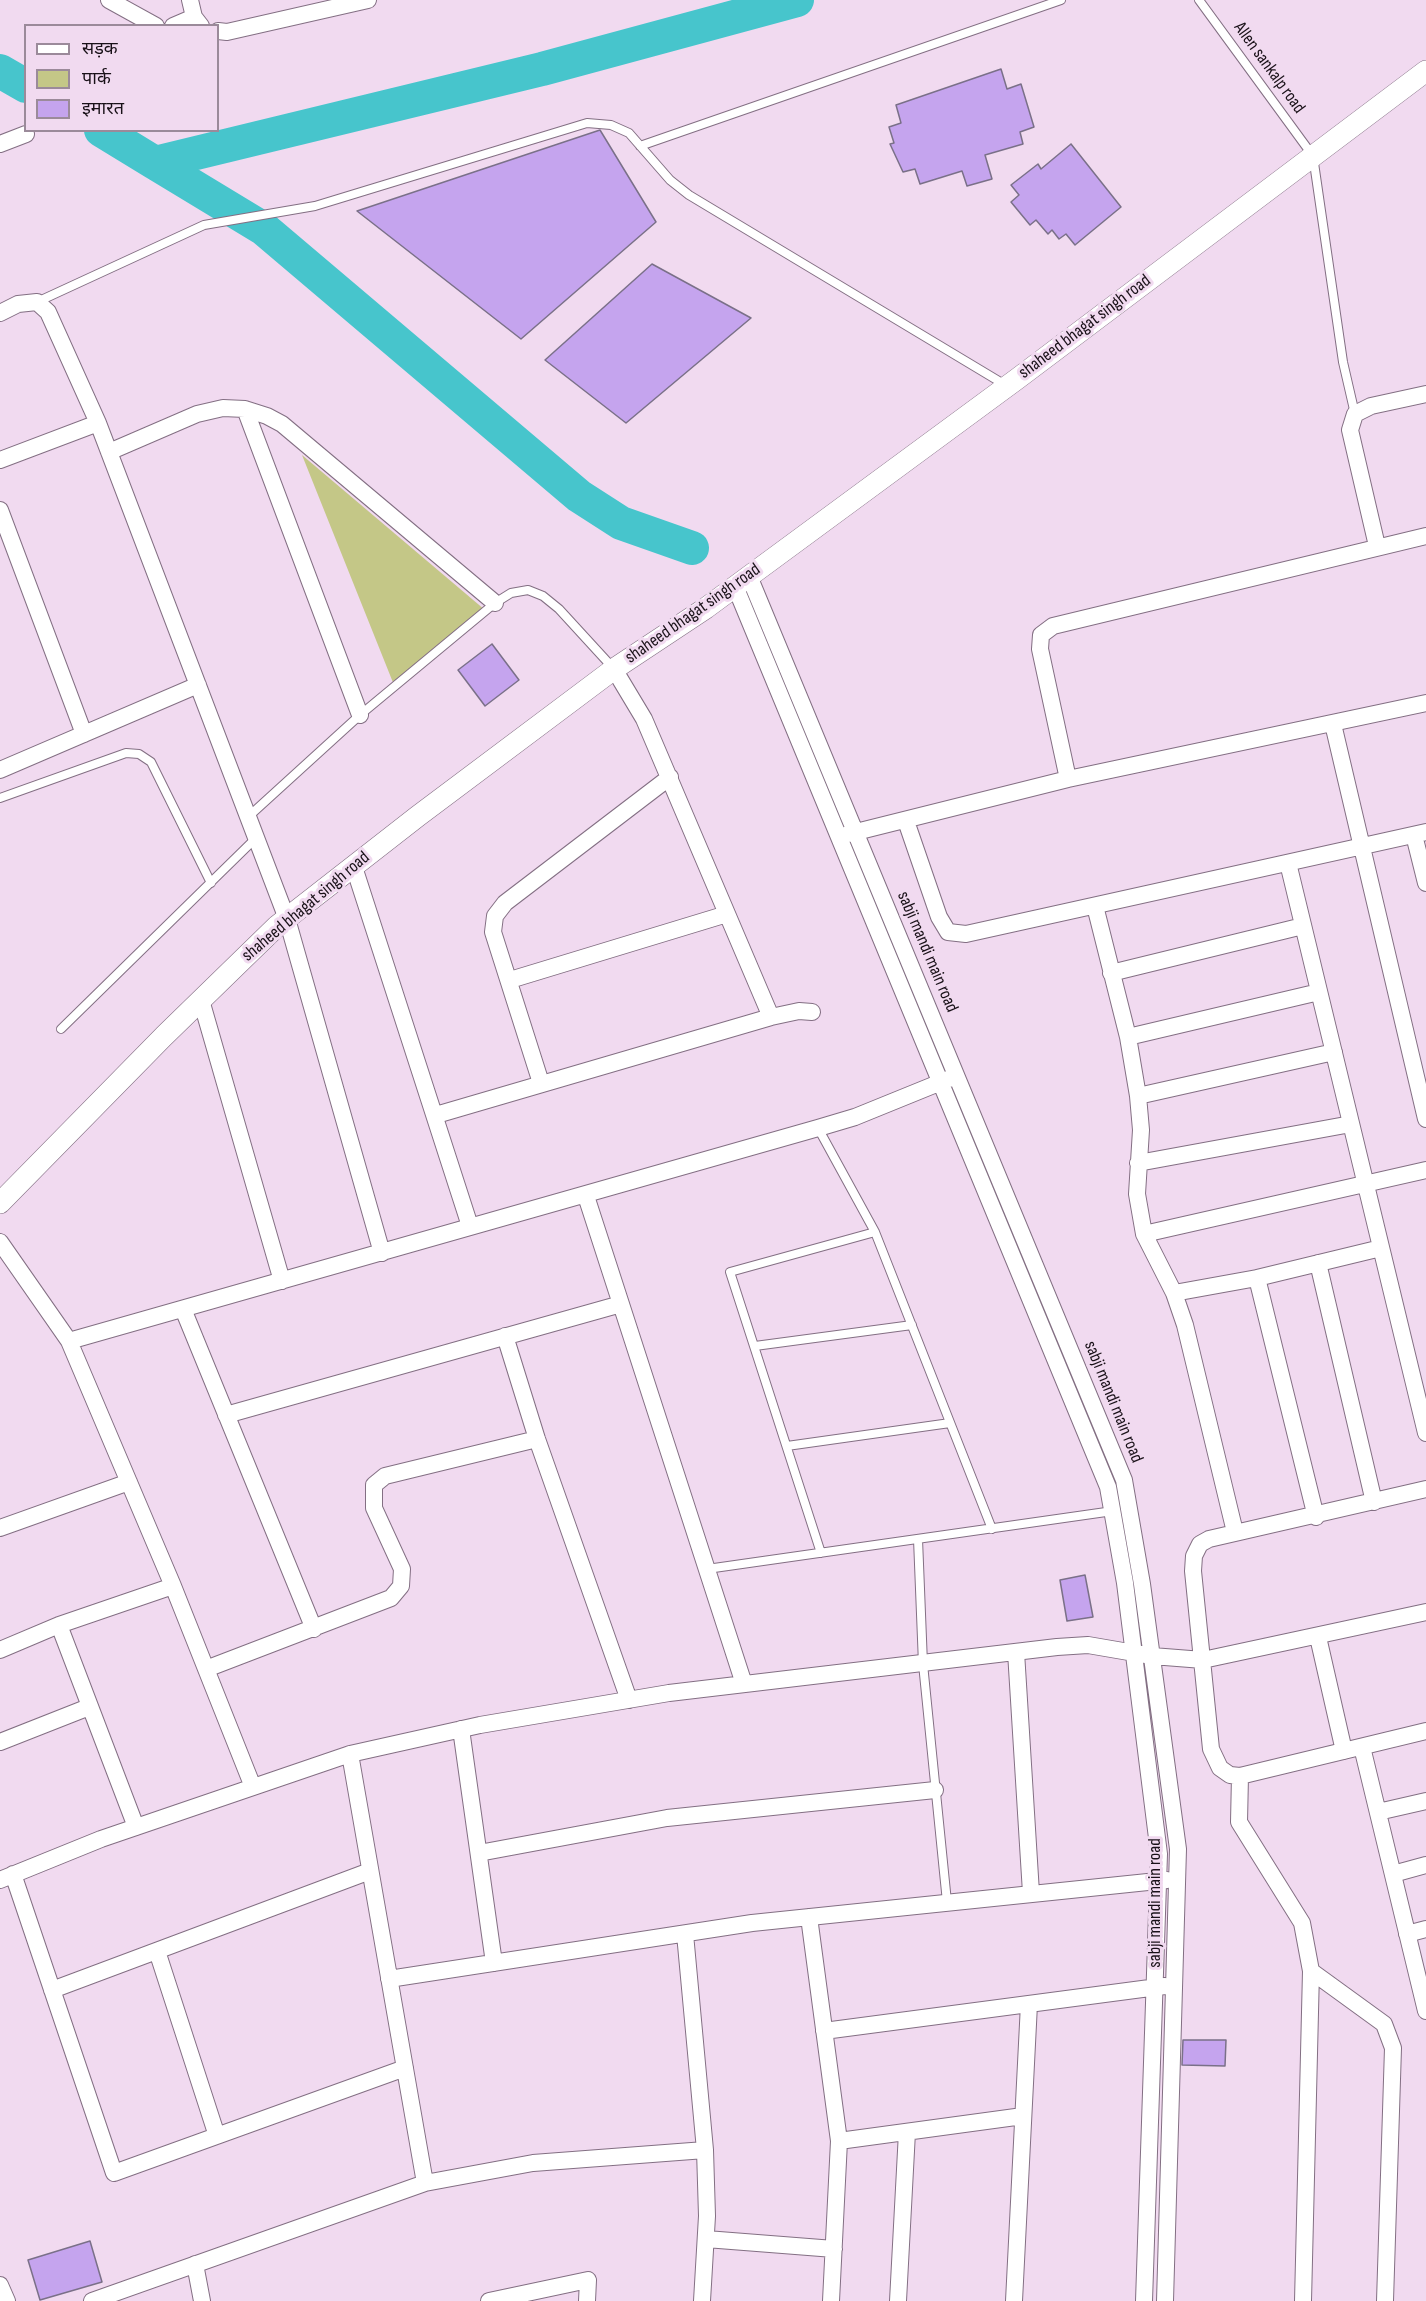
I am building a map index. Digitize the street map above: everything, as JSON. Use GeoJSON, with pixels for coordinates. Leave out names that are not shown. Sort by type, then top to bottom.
{"type":"FeatureCollection","features":[{"type":"Feature","properties":{"kind":"street"},"geometry":{"type":"LineString","coordinates":[[109,0],[152,24]]}},
{"type":"Feature","properties":{"kind":"street"},"geometry":{"type":"LineString","coordinates":[[190,0],[197,21]]}},
{"type":"Feature","properties":{"kind":"street"},"geometry":{"type":"LineString","coordinates":[[219,31],[227,32],[368,0]]}},
{"type":"Feature","properties":{"kind":"street","name":"shaheed bhagat singh road"},"geometry":{"type":"LineString","coordinates":[[0,1203],[201,1000],[287,918],[615,669],[742,581],[1007,386],[1426,71]]}},
{"type":"Feature","properties":{"kind":"street"},"geometry":{"type":"LineString","coordinates":[[0,144],[26,134]]}},
{"type":"Feature","properties":{"kind":"street"},"geometry":{"type":"LineString","coordinates":[[0,313],[18,304],[37,302],[48,312],[98,423],[287,918],[382,1253]]}},
{"type":"Feature","properties":{"kind":"street"},"geometry":{"type":"LineString","coordinates":[[1377,546],[1353,452],[1350,430],[1355,414],[1371,406],[1426,394]]}},
{"type":"Feature","properties":{"kind":"street"},"geometry":{"type":"LineString","coordinates":[[109,452],[197,414],[223,408],[245,409],[282,424],[495,603]]}},
{"type":"Feature","properties":{"kind":"street"},"geometry":{"type":"LineString","coordinates":[[245,409],[360,715]]}},
{"type":"Feature","properties":{"kind":"street"},"geometry":{"type":"LineString","coordinates":[[0,460],[98,423]]}},
{"type":"Feature","properties":{"kind":"street"},"geometry":{"type":"LineString","coordinates":[[0,510],[84,734]]}},
{"type":"Feature","properties":{"kind":"street"},"geometry":{"type":"LineString","coordinates":[[1068,779],[1040,649],[1041,635],[1053,626],[1426,536]]}},
{"type":"Feature","properties":{"kind":"street"},"geometry":{"type":"LineString","coordinates":[[69,1341],[470,1226],[586,1196],[855,1117],[949,1078],[839,836],[742,581]]}},
{"type":"Feature","properties":{"kind":"street","name":"sabji mandi main road"},"geometry":{"type":"LineString","coordinates":[[742,581],[856,832],[949,1078],[1124,1480],[1120,1510],[1152,1656],[1178,1849],[1165,2301]]}},
{"type":"Feature","properties":{"kind":"street"},"geometry":{"type":"LineString","coordinates":[[615,669],[644,719],[771,1017]]}},
{"type":"Feature","properties":{"kind":"street"},"geometry":{"type":"LineString","coordinates":[[0,770],[198,685]]}},
{"type":"Feature","properties":{"kind":"street"},"geometry":{"type":"LineString","coordinates":[[839,836],[1068,779],[1333,724],[1426,702]]}},
{"type":"Feature","properties":{"kind":"street"},"geometry":{"type":"LineString","coordinates":[[1333,724],[1361,846],[1420,1063],[1426,1119]]}},
{"type":"Feature","properties":{"kind":"street"},"geometry":{"type":"LineString","coordinates":[[541,1083],[510,980],[493,933],[495,916],[505,903],[670,777]]}},
{"type":"Feature","properties":{"kind":"street"},"geometry":{"type":"LineString","coordinates":[[906,821],[939,917],[948,932],[966,934],[1420,833],[1426,883]]}},
{"type":"Feature","properties":{"kind":"street"},"geometry":{"type":"LineString","coordinates":[[1288,862],[1426,1433]]}},
{"type":"Feature","properties":{"kind":"street"},"geometry":{"type":"LineString","coordinates":[[354,867],[470,1226]]}},
{"type":"Feature","properties":{"kind":"street"},"geometry":{"type":"LineString","coordinates":[[1095,906],[1128,1038],[1138,1096],[1141,1130],[1137,1194],[1144,1233],[1174,1293],[1185,1325],[1235,1532]]}},
{"type":"Feature","properties":{"kind":"street"},"geometry":{"type":"LineString","coordinates":[[510,980],[727,914]]}},
{"type":"Feature","properties":{"kind":"street"},"geometry":{"type":"LineString","coordinates":[[1112,973],[1303,926]]}},
{"type":"Feature","properties":{"kind":"street"},"geometry":{"type":"LineString","coordinates":[[1128,1038],[1319,992]]}},
{"type":"Feature","properties":{"kind":"street"},"geometry":{"type":"LineString","coordinates":[[201,1000],[282,1281]]}},
{"type":"Feature","properties":{"kind":"street"},"geometry":{"type":"LineString","coordinates":[[436,1115],[771,1017],[799,1011],[812,1012]]}},
{"type":"Feature","properties":{"kind":"street"},"geometry":{"type":"LineString","coordinates":[[1138,1096],[1334,1052]]}},
{"type":"Feature","properties":{"kind":"street"},"geometry":{"type":"LineString","coordinates":[[1138,1163],[1351,1124]]}},
{"type":"Feature","properties":{"kind":"street"},"geometry":{"type":"LineString","coordinates":[[1144,1233],[1426,1170]]}},
{"type":"Feature","properties":{"kind":"street"},"geometry":{"type":"LineString","coordinates":[[586,1196],[744,1684]]}},
{"type":"Feature","properties":{"kind":"street"},"geometry":{"type":"LineString","coordinates":[[0,1242],[69,1341],[173,1586],[253,1787]]}},
{"type":"Feature","properties":{"kind":"street"},"geometry":{"type":"LineString","coordinates":[[1174,1293],[1257,1278],[1381,1248]]}},
{"type":"Feature","properties":{"kind":"street"},"geometry":{"type":"LineString","coordinates":[[1318,1263],[1374,1502]]}},
{"type":"Feature","properties":{"kind":"street"},"geometry":{"type":"LineString","coordinates":[[1257,1278],[1316,1517]]}},
{"type":"Feature","properties":{"kind":"street"},"geometry":{"type":"LineString","coordinates":[[226,1415],[621,1304]]}},
{"type":"Feature","properties":{"kind":"street"},"geometry":{"type":"LineString","coordinates":[[183,1309],[314,1629]]}},
{"type":"Feature","properties":{"kind":"street"},"geometry":{"type":"LineString","coordinates":[[505,1336],[537,1439],[629,1700]]}},
{"type":"Feature","properties":{"kind":"street"},"geometry":{"type":"LineString","coordinates":[[206,1669],[391,1598],[401,1586],[402,1569],[374,1508],[374,1485],[385,1476],[537,1439]]}},
{"type":"Feature","properties":{"kind":"street"},"geometry":{"type":"LineString","coordinates":[[1,1524],[129,1482]]}},
{"type":"Feature","properties":{"kind":"street"},"geometry":{"type":"LineString","coordinates":[[1426,1489],[1316,1517],[1235,1532],[1200,1544],[1194,1556],[1193,1571],[1211,1749],[1220,1768],[1230,1775],[1240,1776],[1426,1731]]}},
{"type":"Feature","properties":{"kind":"street"},"geometry":{"type":"LineString","coordinates":[[1120,1510],[1133,1651],[1159,1854],[1144,2301]]}},
{"type":"Feature","properties":{"kind":"street"},"geometry":{"type":"LineString","coordinates":[[0,1650],[59,1625],[173,1586]]}},
{"type":"Feature","properties":{"kind":"street"},"geometry":{"type":"LineString","coordinates":[[405,2068],[114,2173],[52,1990],[7,1877],[136,1827],[350,1754],[461,1729],[629,1700],[744,1684],[1088,1645],[1152,1656],[1203,1660],[1426,1612]]}},
{"type":"Feature","properties":{"kind":"street"},"geometry":{"type":"LineString","coordinates":[[59,1625],[136,1827]]}},
{"type":"Feature","properties":{"kind":"street"},"geometry":{"type":"LineString","coordinates":[[1318,1637],[1344,1751]]}},
{"type":"Feature","properties":{"kind":"street"},"geometry":{"type":"LineString","coordinates":[[1016,1652],[1031,1893]]}},
{"type":"Feature","properties":{"kind":"street"},"geometry":{"type":"LineString","coordinates":[[0,1742],[89,1707]]}},
{"type":"Feature","properties":{"kind":"street"},"geometry":{"type":"LineString","coordinates":[[461,1729],[494,1963]]}},
{"type":"Feature","properties":{"kind":"street"},"geometry":{"type":"LineString","coordinates":[[1362,1747],[1425,2004]]}},
{"type":"Feature","properties":{"kind":"street"},"geometry":{"type":"LineString","coordinates":[[350,1754],[425,2183]]}},
{"type":"Feature","properties":{"kind":"street"},"geometry":{"type":"LineString","coordinates":[[1240,1776],[1239,1822],[1302,1923],[1311,1971],[1303,2301]]}},
{"type":"Feature","properties":{"kind":"street"},"geometry":{"type":"LineString","coordinates":[[478,1853],[667,1818],[936,1790]]}},
{"type":"Feature","properties":{"kind":"street"},"geometry":{"type":"LineString","coordinates":[[1378,1812],[1426,1801]]}},
{"type":"Feature","properties":{"kind":"street"},"geometry":{"type":"LineString","coordinates":[[1393,1874],[1426,1865]]}},
{"type":"Feature","properties":{"kind":"street"},"geometry":{"type":"LineString","coordinates":[[52,1990],[370,1871]]}},
{"type":"Feature","properties":{"kind":"street"},"geometry":{"type":"LineString","coordinates":[[389,1979],[809,1917],[1158,1879],[1177,1880]]}},
{"type":"Feature","properties":{"kind":"street"},"geometry":{"type":"LineString","coordinates":[[809,1917],[839,2141],[831,2301]]}},
{"type":"Feature","properties":{"kind":"street"},"geometry":{"type":"LineString","coordinates":[[1407,1934],[1426,1929]]}},
{"type":"Feature","properties":{"kind":"street"},"geometry":{"type":"LineString","coordinates":[[685,1934],[705,2150],[706,2240],[702,2301]]}},
{"type":"Feature","properties":{"kind":"street"},"geometry":{"type":"LineString","coordinates":[[157,1951],[217,2136]]}},
{"type":"Feature","properties":{"kind":"street"},"geometry":{"type":"LineString","coordinates":[[1311,1971],[1384,2024],[1393,2048],[1385,2301]]}},
{"type":"Feature","properties":{"kind":"street"},"geometry":{"type":"LineString","coordinates":[[824,2031],[1174,1985]]}},
{"type":"Feature","properties":{"kind":"street"},"geometry":{"type":"LineString","coordinates":[[1014,2301],[1029,2004]]}},
{"type":"Feature","properties":{"kind":"street"},"geometry":{"type":"LineString","coordinates":[[839,2141],[1023,2116]]}},
{"type":"Feature","properties":{"kind":"street"},"geometry":{"type":"LineString","coordinates":[[898,2301],[907,2132]]}},
{"type":"Feature","properties":{"kind":"street"},"geometry":{"type":"LineString","coordinates":[[92,2301],[425,2183],[533,2163],[705,2150]]}},
{"type":"Feature","properties":{"kind":"street"},"geometry":{"type":"LineString","coordinates":[[706,2240],[834,2249]]}},
{"type":"Feature","properties":{"kind":"street"},"geometry":{"type":"LineString","coordinates":[[195,2264],[202,2301]]}},
{"type":"Feature","properties":{"kind":"street"},"geometry":{"type":"LineString","coordinates":[[489,2301],[588,2280],[587,2301]]}},
{"type":"Feature","properties":{"kind":"street"},"geometry":{"type":"LineString","coordinates":[[0,2285],[7,2301]]}},
{"type":"Feature","properties":{"kind":"lane"},"geometry":{"type":"LineString","coordinates":[[640,146],[1061,0]]}},
{"type":"Feature","properties":{"kind":"lane","name":"Allen sankalp road"},"geometry":{"type":"LineString","coordinates":[[1199,0],[1313,156]]}},
{"type":"Feature","properties":{"kind":"lane"},"geometry":{"type":"LineString","coordinates":[[37,302],[204,225],[315,206],[586,123],[611,124],[629,133],[670,180],[689,195],[1007,386]]}},
{"type":"Feature","properties":{"kind":"lane"},"geometry":{"type":"LineString","coordinates":[[1313,156],[1343,362],[1355,414]]}},
{"type":"Feature","properties":{"kind":"lane"},"geometry":{"type":"LineString","coordinates":[[248,817],[360,715],[495,603],[511,593],[528,590],[543,596],[559,609],[615,669]]}},
{"type":"Feature","properties":{"kind":"lane"},"geometry":{"type":"LineString","coordinates":[[0,798],[126,753],[139,754],[152,762],[211,883]]}},
{"type":"Feature","properties":{"kind":"lane"},"geometry":{"type":"LineString","coordinates":[[61,1029],[256,838]]}},
{"type":"Feature","properties":{"kind":"lane"},"geometry":{"type":"LineString","coordinates":[[818,1128],[875,1232],[992,1529]]}},
{"type":"Feature","properties":{"kind":"lane"},"geometry":{"type":"LineString","coordinates":[[821,1552],[730,1272],[875,1232]]}},
{"type":"Feature","properties":{"kind":"lane"},"geometry":{"type":"LineString","coordinates":[[755,1346],[912,1325]]}},
{"type":"Feature","properties":{"kind":"lane"},"geometry":{"type":"LineString","coordinates":[[787,1446],[950,1423]]}},
{"type":"Feature","properties":{"kind":"lane"},"geometry":{"type":"LineString","coordinates":[[706,1569],[1120,1510]]}},
{"type":"Feature","properties":{"kind":"lane"},"geometry":{"type":"LineString","coordinates":[[918,1539],[923,1664],[947,1902]]}},
{"type":"Feature","properties":{"kind":"green space"},"geometry":{"type":"Polygon","coordinates":[[[302,455],[485,610],[394,685],[302,455]]]}},
{"type":"Feature","properties":{"kind":"building"},"geometry":{"type":"Polygon","coordinates":[[[1001,69],[1007,89],[1021,84],[1034,127],[1020,132],[1023,144],[985,155],[992,179],[967,186],[962,171],[920,184],[915,169],[903,172],[890,144],[894,143],[889,127],[901,123],[896,105],[1001,69]]]}},
{"type":"Feature","properties":{"kind":"building"},"geometry":{"type":"Polygon","coordinates":[[[600,130],[656,222],[521,339],[357,211],[600,130]]]}},
{"type":"Feature","properties":{"kind":"building"},"geometry":{"type":"Polygon","coordinates":[[[1071,144],[1121,207],[1075,245],[1066,234],[1059,239],[1052,230],[1048,234],[1036,220],[1030,225],[1011,202],[1019,195],[1011,185],[1038,164],[1041,169],[1071,144]]]}},
{"type":"Feature","properties":{"kind":"building"},"geometry":{"type":"Polygon","coordinates":[[[652,264],[751,318],[626,423],[545,360],[652,264]]]}},
{"type":"Feature","properties":{"kind":"building"},"geometry":{"type":"Polygon","coordinates":[[[492,644],[519,680],[485,706],[458,670],[492,644]]]}},
{"type":"Feature","properties":{"kind":"building"},"geometry":{"type":"Polygon","coordinates":[[[1085,1575],[1093,1617],[1067,1621],[1060,1580],[1085,1575]]]}},
{"type":"Feature","properties":{"kind":"building"},"geometry":{"type":"Polygon","coordinates":[[[1183,2040],[1226,2040],[1225,2066],[1182,2065],[1183,2040]]]}},
{"type":"Feature","properties":{"kind":"building"},"geometry":{"type":"Polygon","coordinates":[[[90,2241],[102,2282],[40,2300],[28,2260],[90,2241]]]}},
{"type":"Feature","properties":{"kind":"waterway"},"geometry":{"type":"LineString","coordinates":[[104,132],[155,163],[542,69],[797,0]]}},
{"type":"Feature","properties":{"kind":"waterway"},"geometry":{"type":"LineString","coordinates":[[0,71],[24,85]]}},
{"type":"Feature","properties":{"kind":"waterway"},"geometry":{"type":"LineString","coordinates":[[155,163],[264,229],[579,496],[621,523],[692,548]]}}]}
